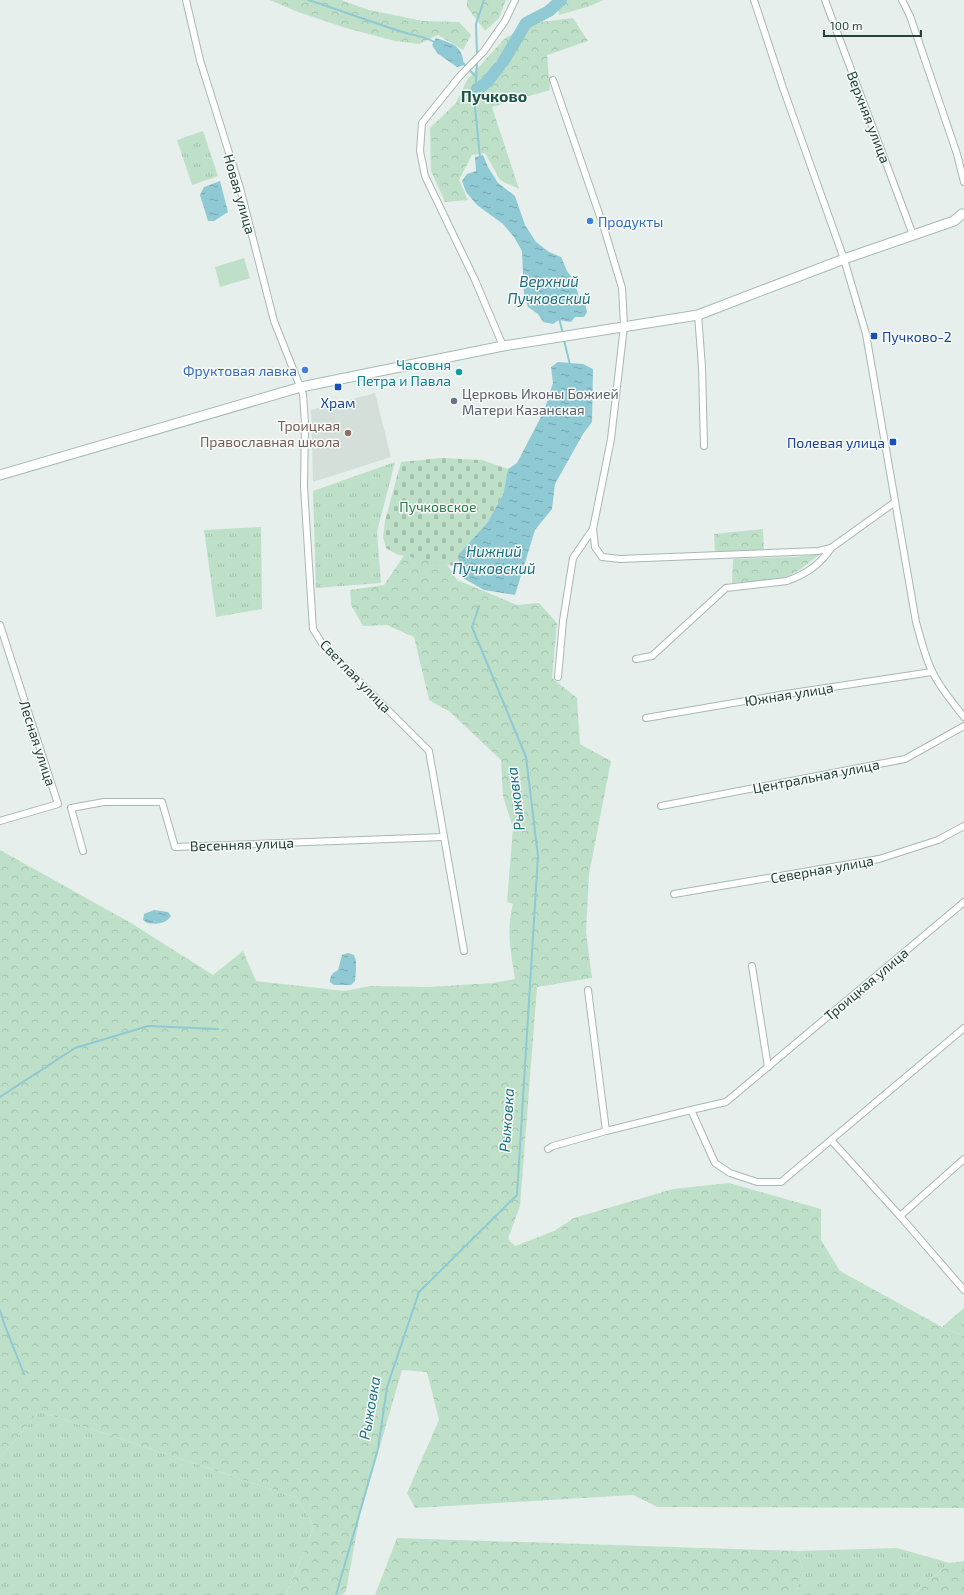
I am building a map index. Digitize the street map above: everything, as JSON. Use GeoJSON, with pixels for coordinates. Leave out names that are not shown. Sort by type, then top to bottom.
{"type":"FeatureCollection","features":[{"type":"Feature","properties":{"kind":"street","name":"Новая улица"},"geometry":{"type":"LineString","coordinates":[[186,0],[200,60],[240,188],[274,321],[301,387]]}},
{"type":"Feature","properties":{"kind":"street"},"geometry":{"type":"LineString","coordinates":[[503,346],[475,280],[425,176],[420,151],[422,124],[459,77],[484,51],[504,21],[515,0]]}},
{"type":"Feature","properties":{"kind":"street"},"geometry":{"type":"LineString","coordinates":[[754,0],[783,88],[844,259],[866,334],[916,622],[932,672],[950,700],[964,717]]}},
{"type":"Feature","properties":{"kind":"street","name":"Верхняя улица"},"geometry":{"type":"LineString","coordinates":[[825,0],[913,235]]}},
{"type":"Feature","properties":{"kind":"street"},"geometry":{"type":"LineString","coordinates":[[902,0],[910,16],[964,182]]}},
{"type":"Feature","properties":{"kind":"street"},"geometry":{"type":"LineString","coordinates":[[553,80],[607,235],[622,288],[624,326],[611,439],[594,529],[595,547],[602,557],[620,559],[780,553],[831,548]]}},
{"type":"Feature","properties":{"kind":"street"},"geometry":{"type":"LineString","coordinates":[[0,475],[301,387],[503,346],[698,315],[844,259],[954,221],[963,213]]}},
{"type":"Feature","properties":{"kind":"street"},"geometry":{"type":"LineString","coordinates":[[698,315],[702,367],[704,446]]}},
{"type":"Feature","properties":{"kind":"street","name":"Светлая улица"},"geometry":{"type":"LineString","coordinates":[[301,387],[303,394],[305,423],[304,487],[313,629],[323,645],[429,751],[464,951]]}},
{"type":"Feature","properties":{"kind":"street"},"geometry":{"type":"LineString","coordinates":[[636,659],[652,656],[726,588],[793,579],[818,564],[831,548],[895,502]]}},
{"type":"Feature","properties":{"kind":"street"},"geometry":{"type":"LineString","coordinates":[[558,677],[563,621],[573,558],[594,529]]}},
{"type":"Feature","properties":{"kind":"street","name":"Лесная улица"},"geometry":{"type":"LineString","coordinates":[[0,625],[58,804],[0,821]]}},
{"type":"Feature","properties":{"kind":"street","name":"Южная улица"},"geometry":{"type":"LineString","coordinates":[[646,718],[786,694],[932,672]]}},
{"type":"Feature","properties":{"kind":"street","name":"Центральная улица"},"geometry":{"type":"LineString","coordinates":[[661,806],[906,759],[964,726]]}},
{"type":"Feature","properties":{"kind":"street","name":"Весенняя улица"},"geometry":{"type":"LineString","coordinates":[[83,851],[72,808],[104,802],[162,802],[175,847],[444,836]]}},
{"type":"Feature","properties":{"kind":"street","name":"Северная улица"},"geometry":{"type":"LineString","coordinates":[[674,894],[879,859],[938,840],[964,826]]}},
{"type":"Feature","properties":{"kind":"street","name":"Троицкая улица"},"geometry":{"type":"LineString","coordinates":[[548,1149],[553,1146],[606,1131],[726,1102],[964,902]]}},
{"type":"Feature","properties":{"kind":"street"},"geometry":{"type":"LineString","coordinates":[[752,966],[768,1067]]}},
{"type":"Feature","properties":{"kind":"street"},"geometry":{"type":"LineString","coordinates":[[588,990],[606,1131]]}},
{"type":"Feature","properties":{"kind":"street"},"geometry":{"type":"LineString","coordinates":[[692,1110],[715,1162],[730,1173],[757,1182],[782,1182],[964,1028]]}},
{"type":"Feature","properties":{"kind":"street"},"geometry":{"type":"LineString","coordinates":[[831,1140],[963,1287]]}},
{"type":"Feature","properties":{"kind":"street"},"geometry":{"type":"LineString","coordinates":[[900,1216],[964,1159]]}},
{"type":"Feature","properties":{"kind":"shaded area","name":"Троицкая Православная школа"},"geometry":{"type":"Polygon","coordinates":[[[375,393],[391,457],[313,482],[311,410],[375,393]]]}},
{"type":"Feature","properties":{"kind":"green space"},"geometry":{"type":"Polygon","coordinates":[[[270,0],[341,0],[369,10],[423,21],[459,22],[471,35],[463,50],[438,35],[419,44],[395,41],[346,28],[298,12],[270,0]]]}},
{"type":"Feature","properties":{"kind":"green space"},"geometry":{"type":"Polygon","coordinates":[[[467,0],[506,0],[499,18],[485,31],[467,7],[467,0]]]}},
{"type":"Feature","properties":{"kind":"green space"},"geometry":{"type":"Polygon","coordinates":[[[557,0],[604,0],[587,7],[559,15],[557,0]]]}},
{"type":"Feature","properties":{"kind":"green space"},"geometry":{"type":"Polygon","coordinates":[[[573,18],[588,41],[547,55],[550,90],[492,107],[519,189],[500,180],[485,153],[472,155],[459,180],[468,200],[445,202],[431,171],[430,128],[456,103],[467,80],[505,38],[533,23],[573,18]]]}},
{"type":"Feature","properties":{"kind":"green space"},"geometry":{"type":"Polygon","coordinates":[[[203,131],[218,176],[192,185],[177,140],[203,131]]]}},
{"type":"Feature","properties":{"kind":"green space"},"geometry":{"type":"Polygon","coordinates":[[[244,258],[250,278],[220,287],[215,267],[244,258]]]}},
{"type":"Feature","properties":{"kind":"green space","name":"Пучковское"},"geometry":{"type":"Polygon","coordinates":[[[442,458],[482,460],[508,469],[503,495],[487,523],[459,554],[459,567],[396,554],[386,548],[383,537],[385,521],[401,462],[442,458]]]}},
{"type":"Feature","properties":{"kind":"green space"},"geometry":{"type":"Polygon","coordinates":[[[395,462],[377,532],[381,583],[316,588],[313,491],[395,462]]]}},
{"type":"Feature","properties":{"kind":"green space"},"geometry":{"type":"Polygon","coordinates":[[[261,527],[262,609],[216,617],[204,530],[261,527]]]}},
{"type":"Feature","properties":{"kind":"green space"},"geometry":{"type":"Polygon","coordinates":[[[763,529],[764,552],[715,553],[714,534],[763,529]]]}},
{"type":"Feature","properties":{"kind":"green space"},"geometry":{"type":"Polygon","coordinates":[[[405,554],[445,561],[457,580],[517,605],[539,603],[557,623],[552,678],[577,698],[580,744],[611,761],[589,874],[586,932],[592,978],[537,987],[520,1206],[508,1239],[515,1246],[554,1231],[574,1218],[673,1189],[729,1183],[821,1209],[821,1240],[840,1271],[942,1327],[964,1336],[964,1508],[658,1507],[633,1495],[415,1508],[407,1493],[439,1420],[427,1372],[402,1370],[360,1515],[346,1591],[342,1595],[286,1595],[314,1526],[297,1498],[38,1411],[26,1428],[0,1457],[0,850],[131,923],[213,975],[243,951],[256,981],[345,991],[370,986],[429,987],[493,983],[515,979],[510,932],[513,904],[507,902],[513,828],[503,796],[501,760],[450,712],[429,700],[414,637],[387,625],[363,626],[351,605],[350,590],[384,585],[405,554]]]}},
{"type":"Feature","properties":{"kind":"green space"},"geometry":{"type":"Polygon","coordinates":[[[820,554],[785,579],[732,583],[733,559],[795,557],[820,554]]]}},
{"type":"Feature","properties":{"kind":"green space"},"geometry":{"type":"Polygon","coordinates":[[[964,1308],[964,1336],[942,1327],[964,1308]]]}},
{"type":"Feature","properties":{"kind":"green space"},"geometry":{"type":"Polygon","coordinates":[[[38,1411],[297,1498],[314,1526],[286,1595],[0,1595],[0,1457],[26,1428],[38,1411]]]}},
{"type":"Feature","properties":{"kind":"green space"},"geometry":{"type":"Polygon","coordinates":[[[397,1538],[798,1551],[803,1573],[794,1595],[375,1595],[397,1538]]]}},
{"type":"Feature","properties":{"kind":"green space"},"geometry":{"type":"Polygon","coordinates":[[[897,1548],[950,1563],[911,1595],[794,1595],[803,1573],[798,1551],[897,1548]]]}},
{"type":"Feature","properties":{"kind":"green space"},"geometry":{"type":"Polygon","coordinates":[[[964,1561],[964,1595],[911,1595],[950,1563],[964,1561]]]}},
{"type":"Feature","properties":{"kind":"water"},"geometry":{"type":"Polygon","coordinates":[[[436,38],[456,46],[461,53],[464,65],[457,67],[437,53],[432,45],[436,38]]]}},
{"type":"Feature","properties":{"kind":"water","name":"Верхний Пучковский"},"geometry":{"type":"Polygon","coordinates":[[[483,155],[488,167],[498,183],[515,196],[525,225],[536,242],[549,252],[561,257],[567,271],[574,280],[579,297],[585,303],[587,312],[584,317],[575,317],[571,322],[559,320],[553,324],[543,322],[538,314],[528,307],[524,295],[522,251],[514,237],[503,224],[477,205],[466,192],[462,181],[467,174],[476,171],[475,157],[483,155]]]}},
{"type":"Feature","properties":{"kind":"water"},"geometry":{"type":"Polygon","coordinates":[[[220,181],[228,212],[214,221],[208,221],[200,195],[204,187],[220,181]]]}},
{"type":"Feature","properties":{"kind":"water","name":"Нижний Пучковский"},"geometry":{"type":"Polygon","coordinates":[[[558,362],[583,364],[593,369],[592,422],[583,434],[555,484],[552,509],[535,530],[515,595],[484,590],[463,578],[459,567],[459,554],[487,523],[503,495],[508,469],[517,463],[544,411],[553,383],[551,367],[558,362]]]}},
{"type":"Feature","properties":{"kind":"water"},"geometry":{"type":"Polygon","coordinates":[[[154,910],[168,912],[171,916],[166,921],[154,924],[147,923],[143,920],[144,914],[154,910]]]}},
{"type":"Feature","properties":{"kind":"water"},"geometry":{"type":"Polygon","coordinates":[[[348,953],[354,955],[356,961],[355,981],[351,985],[334,985],[330,982],[331,976],[338,970],[342,955],[348,953]]]}},
{"type":"Feature","properties":{"kind":"waterway"},"geometry":{"type":"LineString","coordinates":[[308,0],[391,28],[424,37],[436,43]]}},
{"type":"Feature","properties":{"kind":"waterway"},"geometry":{"type":"LineString","coordinates":[[477,55],[476,24],[484,0]]}},
{"type":"Feature","properties":{"kind":"waterway","name":"Рыжовка"},"geometry":{"type":"LineString","coordinates":[[503,62],[526,23],[549,11],[561,0]]}},
{"type":"Feature","properties":{"kind":"waterway"},"geometry":{"type":"LineString","coordinates":[[477,60],[475,107],[480,157]]}},
{"type":"Feature","properties":{"kind":"waterway"},"geometry":{"type":"LineString","coordinates":[[463,63],[476,77]]}},
{"type":"Feature","properties":{"kind":"waterway","name":"Рыжовка"},"geometry":{"type":"LineString","coordinates":[[476,91],[487,82],[499,67]]}},
{"type":"Feature","properties":{"kind":"waterway"},"geometry":{"type":"LineString","coordinates":[[559,318],[563,334]]}},
{"type":"Feature","properties":{"kind":"waterway"},"geometry":{"type":"LineString","coordinates":[[564,340],[570,365]]}},
{"type":"Feature","properties":{"kind":"waterway","name":"Рыжовка"},"geometry":{"type":"LineString","coordinates":[[336,1595],[378,1449],[387,1387],[419,1292],[517,1195],[538,856],[526,757],[472,627],[479,606]]}},
{"type":"Feature","properties":{"kind":"waterway"},"geometry":{"type":"LineString","coordinates":[[0,1097],[75,1048],[148,1026],[218,1029]]}},
{"type":"Feature","properties":{"kind":"waterway"},"geometry":{"type":"LineString","coordinates":[[0,1310],[24,1374]]}},
{"type":"Feature","properties":{"kind":"place","name":"Продукты"},"geometry":{"type":"Point","coordinates":[590,221]}},
{"type":"Feature","properties":{"kind":"place","name":"Пучково-2"},"geometry":{"type":"Point","coordinates":[874,336]}},
{"type":"Feature","properties":{"kind":"place","name":"Фруктовая лавка"},"geometry":{"type":"Point","coordinates":[305,370]}},
{"type":"Feature","properties":{"kind":"place","name":"Часовня Петра и Павла"},"geometry":{"type":"Point","coordinates":[459,372]}},
{"type":"Feature","properties":{"kind":"place","name":"Храм"},"geometry":{"type":"Point","coordinates":[338,387]}},
{"type":"Feature","properties":{"kind":"place","name":"Церковь Иконы Божией Матери Казанская"},"geometry":{"type":"Point","coordinates":[454,401]}},
{"type":"Feature","properties":{"kind":"place","name":"Троицкая Православная школа"},"geometry":{"type":"Point","coordinates":[348,433]}},
{"type":"Feature","properties":{"kind":"place","name":"Полевая улица"},"geometry":{"type":"Point","coordinates":[893,442]}},
{"type":"Feature","properties":{"kind":"district","name":"Пучково"},"geometry":{"type":"Point","coordinates":[494,95]}}]}
